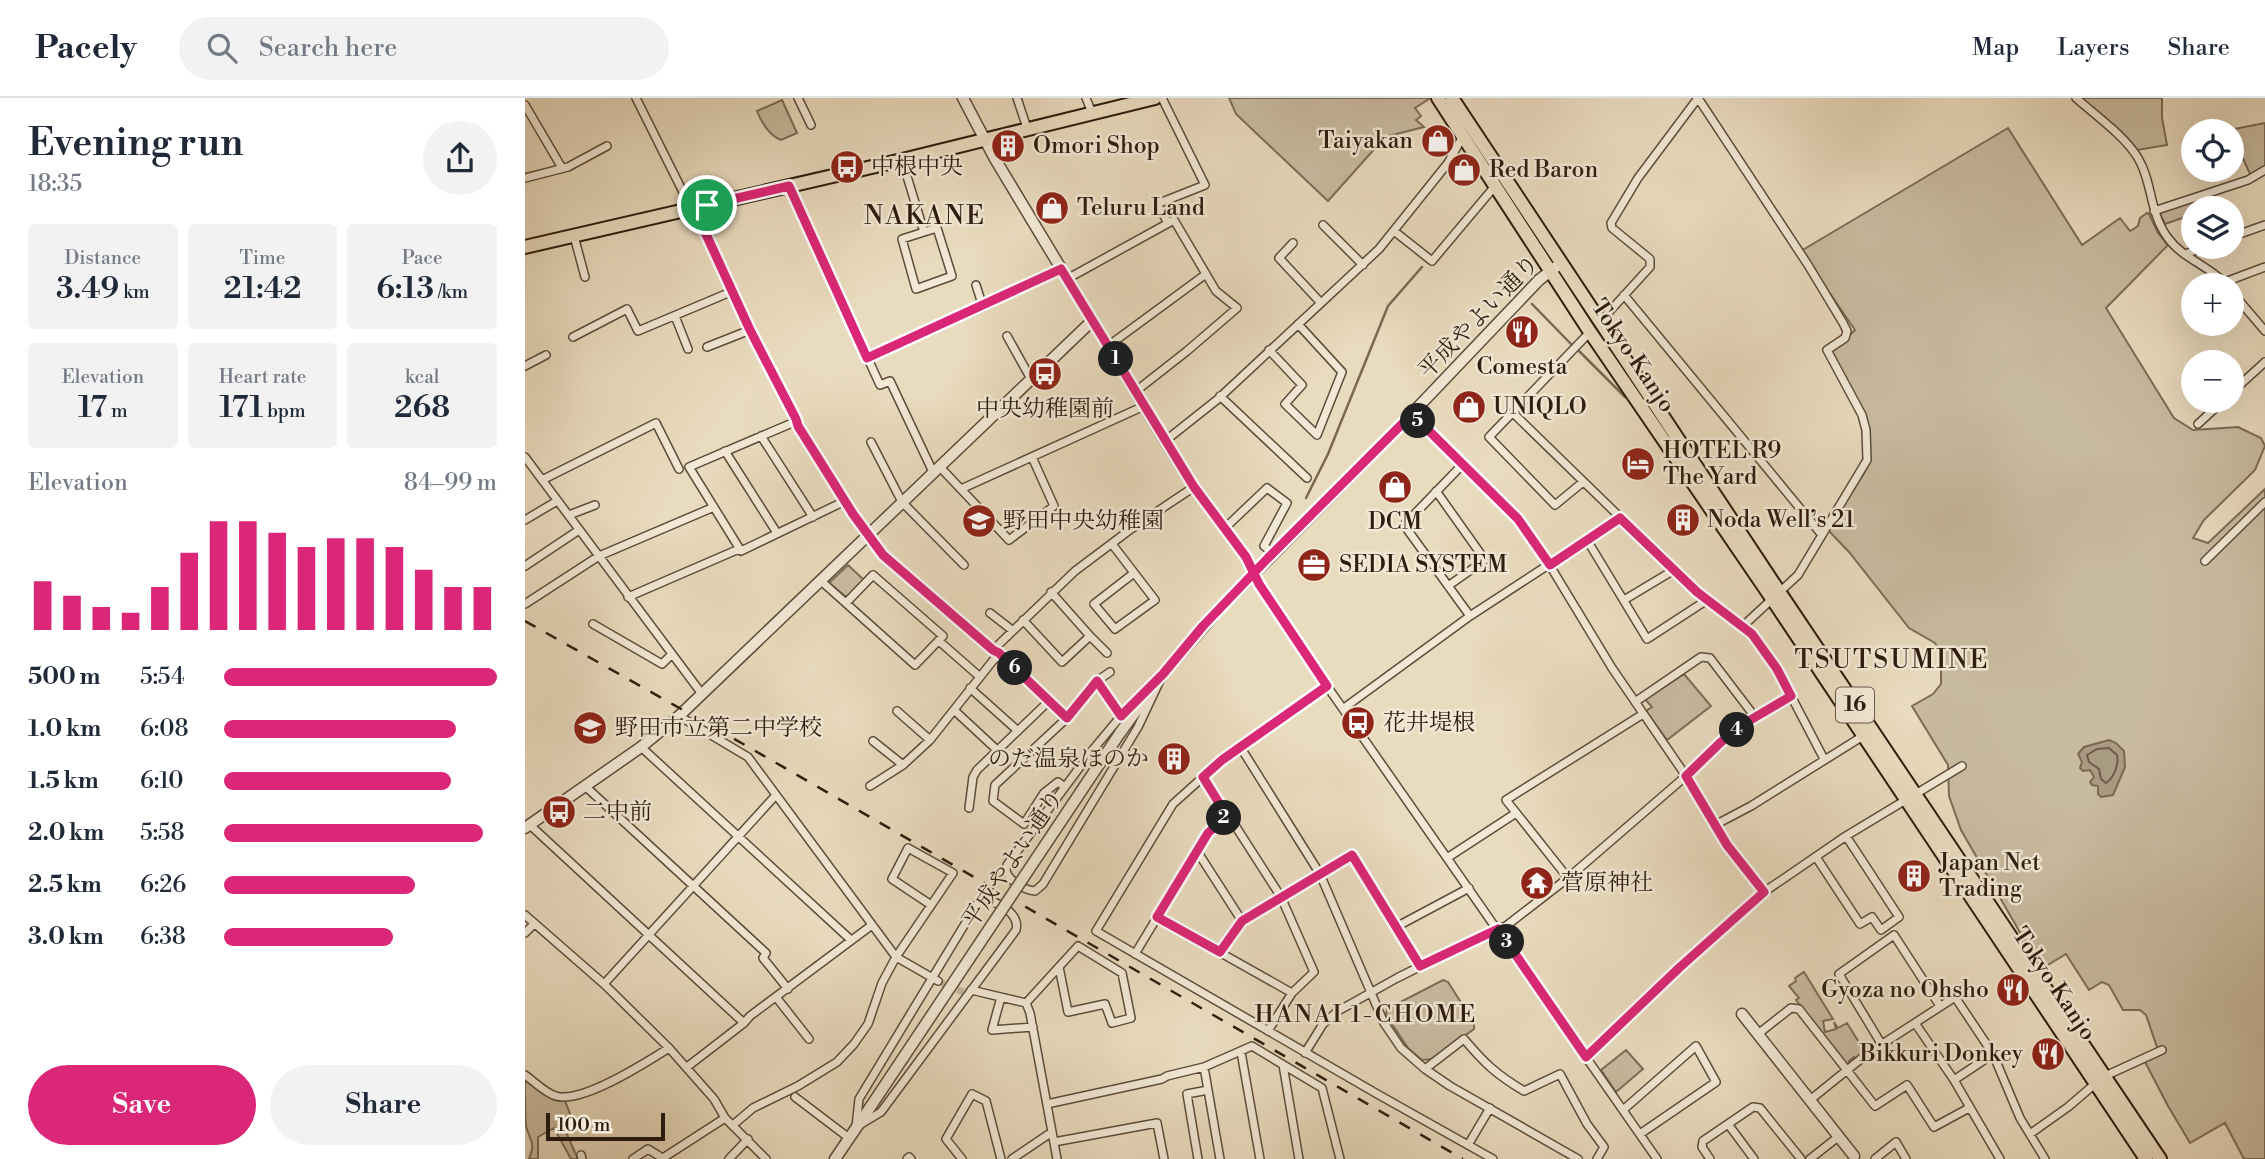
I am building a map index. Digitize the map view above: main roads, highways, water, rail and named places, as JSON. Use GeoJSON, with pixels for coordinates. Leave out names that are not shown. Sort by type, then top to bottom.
{"type":"FeatureCollection","features":[{"type":"Feature","properties":{"kind":"main road"},"geometry":{"type":"LineString","coordinates":[[525,247],[902,160],[1154,98]]}},
{"type":"Feature","properties":{"kind":"main road","name":"Tokyo Kanjo"},"geometry":{"type":"LineString","coordinates":[[1438,98],[1496,186],[1599,322],[1777,597],[2100,1081],[2146,1159]]}},
{"type":"Feature","properties":{"kind":"main road","name":"Tokyo Kanjo"},"geometry":{"type":"LineString","coordinates":[[1452,98],[1556,266],[1590,332],[1777,597],[1863,736],[1910,797]]}},
{"type":"Feature","properties":{"kind":"main road","name":"Tokyo Kanjo"},"geometry":{"type":"LineString","coordinates":[[2100,1081],[2159,1159]]}},
{"type":"Feature","properties":{"kind":"water"},"geometry":{"type":"Polygon","coordinates":[[[2109,740],[2124,751],[2125,767],[2113,795],[2101,797],[2098,794],[2098,786],[2090,782],[2094,777],[2090,770],[2083,771],[2080,768],[2082,762],[2078,754],[2084,747],[2109,740]]]}},
{"type":"Feature","properties":{"kind":"waterway"},"geometry":{"type":"LineString","coordinates":[[1306,498],[1328,454],[1388,306],[1422,267]]}},
{"type":"Feature","properties":{"kind":"waterway"},"geometry":{"type":"LineString","coordinates":[[1532,304],[1572,345]]}},
{"type":"Feature","properties":{"kind":"waterway"},"geometry":{"type":"LineString","coordinates":[[1578,350],[1625,397]]}},
{"type":"Feature","properties":{"kind":"tunnel"},"geometry":{"type":"LineString","coordinates":[[938,981],[968,994]]}},
{"type":"Feature","properties":{"kind":"railway"},"geometry":{"type":"LineString","coordinates":[[525,621],[1463,1159]]}},
{"type":"Feature","properties":{"kind":"place","name":"Taiyakan"},"geometry":{"type":"Point","coordinates":[1438,141]}},
{"type":"Feature","properties":{"kind":"place","name":"Omori Shop"},"geometry":{"type":"Point","coordinates":[1008,146]}},
{"type":"Feature","properties":{"kind":"place","name":"中根中央"},"geometry":{"type":"Point","coordinates":[847,167]}},
{"type":"Feature","properties":{"kind":"place","name":"Red Baron"},"geometry":{"type":"Point","coordinates":[1464,170]}},
{"type":"Feature","properties":{"kind":"place","name":"Teluru Land"},"geometry":{"type":"Point","coordinates":[1052,208]}},
{"type":"Feature","properties":{"kind":"place","name":"Comesta"},"geometry":{"type":"Point","coordinates":[1522,332]}},
{"type":"Feature","properties":{"kind":"place","name":"中央幼稚園前"},"geometry":{"type":"Point","coordinates":[1045,374]}},
{"type":"Feature","properties":{"kind":"place","name":"UNIQLO"},"geometry":{"type":"Point","coordinates":[1469,407]}},
{"type":"Feature","properties":{"kind":"place","name":"HOTEL R9 The Yard"},"geometry":{"type":"Point","coordinates":[1638,464]}},
{"type":"Feature","properties":{"kind":"place","name":"DCM"},"geometry":{"type":"Point","coordinates":[1395,487]}},
{"type":"Feature","properties":{"kind":"place","name":"Noda Well’s 21"},"geometry":{"type":"Point","coordinates":[1683,520]}},
{"type":"Feature","properties":{"kind":"place","name":"野田中央幼稚園"},"geometry":{"type":"Point","coordinates":[979,521]}},
{"type":"Feature","properties":{"kind":"place","name":"SEDIA SYSTEM"},"geometry":{"type":"Point","coordinates":[1314,565]}},
{"type":"Feature","properties":{"kind":"place","name":"花井堤根"},"geometry":{"type":"Point","coordinates":[1358,723]}},
{"type":"Feature","properties":{"kind":"place","name":"野田市立第二中学校"},"geometry":{"type":"Point","coordinates":[590,728]}},
{"type":"Feature","properties":{"kind":"place","name":"のだ温泉ほのか"},"geometry":{"type":"Point","coordinates":[1174,759]}},
{"type":"Feature","properties":{"kind":"place","name":"二中前"},"geometry":{"type":"Point","coordinates":[559,812]}},
{"type":"Feature","properties":{"kind":"place","name":"Japan Net Trading"},"geometry":{"type":"Point","coordinates":[1914,876]}},
{"type":"Feature","properties":{"kind":"place","name":"菅原神社"},"geometry":{"type":"Point","coordinates":[1537,883]}},
{"type":"Feature","properties":{"kind":"place","name":"Gyoza no Ohsho"},"geometry":{"type":"Point","coordinates":[2013,990]}},
{"type":"Feature","properties":{"kind":"place","name":"Bikkuri Donkey"},"geometry":{"type":"Point","coordinates":[2048,1054]}},
{"type":"Feature","properties":{"kind":"district","name":"NAKANE"},"geometry":{"type":"Point","coordinates":[925,216]}},
{"type":"Feature","properties":{"kind":"district","name":"TSUTSUMINE"},"geometry":{"type":"Point","coordinates":[1892,660]}},
{"type":"Feature","properties":{"kind":"district","name":"HANAI 1-CHOME"},"geometry":{"type":"Point","coordinates":[1366,1015]}}]}
